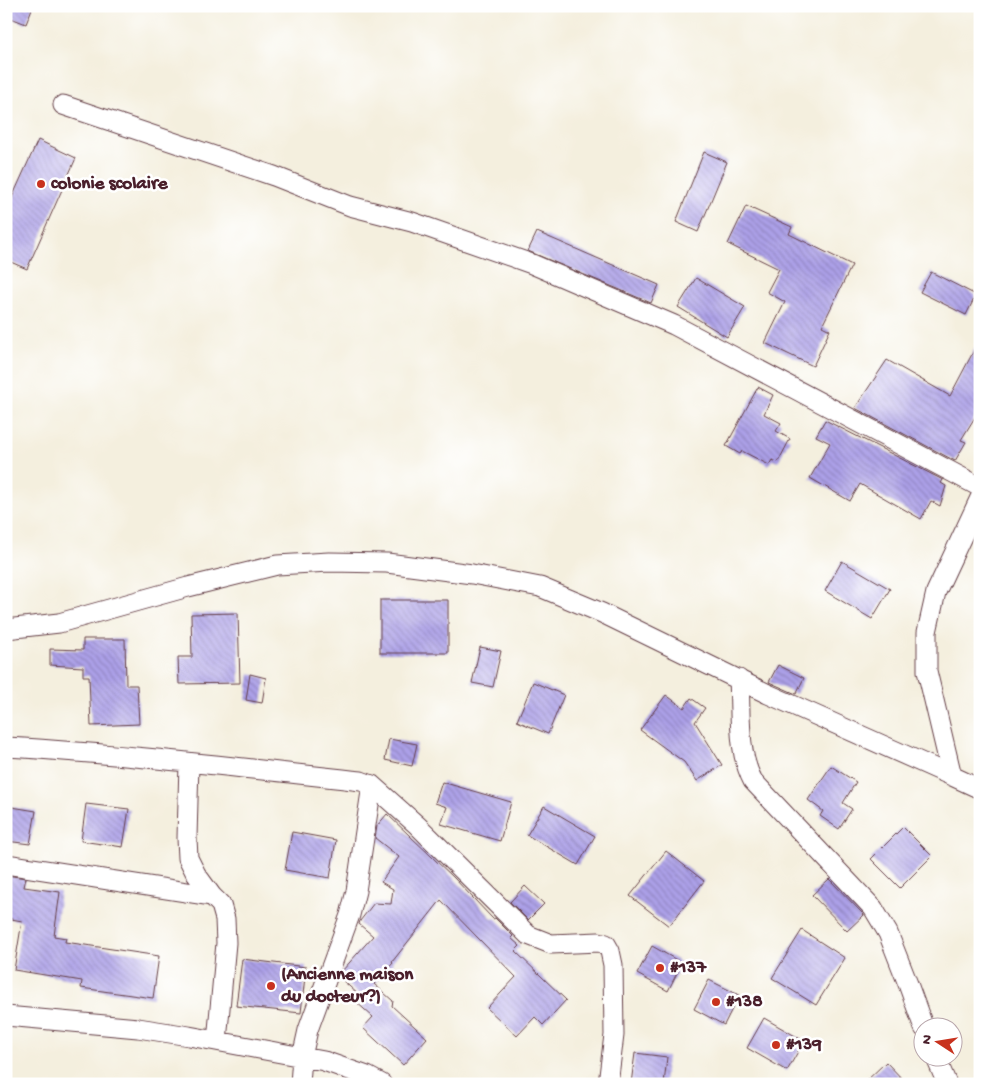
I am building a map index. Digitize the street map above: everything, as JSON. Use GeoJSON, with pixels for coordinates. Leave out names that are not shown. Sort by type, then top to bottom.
{"type":"FeatureCollection","features":[{"type":"Feature","properties":{"kind":"street"},"geometry":{"type":"LineString","coordinates":[[63,105],[274,176],[350,206],[412,222],[532,264],[674,325],[820,404],[980,486]]}},
{"type":"Feature","properties":{"kind":"street"},"geometry":{"type":"LineString","coordinates":[[952,776],[927,671],[927,632],[936,592],[980,498]]}},
{"type":"Feature","properties":{"kind":"street"},"geometry":{"type":"LineString","coordinates":[[6,630],[59,623],[188,587],[277,565],[329,562],[387,563],[472,574],[540,587],[602,613],[739,679],[980,789]]}},
{"type":"Feature","properties":{"kind":"street"},"geometry":{"type":"LineString","coordinates":[[739,679],[746,768],[753,781],[873,908],[888,932],[920,1018]]}},
{"type":"Feature","properties":{"kind":"street"},"geometry":{"type":"LineString","coordinates":[[6,747],[67,750],[189,762],[361,781],[372,785],[417,825],[528,936],[551,944],[600,942],[606,944],[610,951],[613,975],[614,1035],[608,1084]]}},
{"type":"Feature","properties":{"kind":"street"},"geometry":{"type":"LineString","coordinates":[[189,762],[188,858],[196,874],[221,905],[225,919],[226,944],[217,1041]]}},
{"type":"Feature","properties":{"kind":"street"},"geometry":{"type":"LineString","coordinates":[[300,1084],[302,1057],[308,1030],[350,915],[354,899],[372,785]]}},
{"type":"Feature","properties":{"kind":"street"},"geometry":{"type":"LineString","coordinates":[[6,864],[212,896]]}},
{"type":"Feature","properties":{"kind":"street"},"geometry":{"type":"LineString","coordinates":[[6,1016],[138,1028],[217,1041],[324,1061],[367,1076],[382,1084]]}},
{"type":"Feature","properties":{"kind":"street"},"geometry":{"type":"LineString","coordinates":[[940,1068],[947,1084]]}},
{"type":"Feature","properties":{"kind":"building"},"geometry":{"type":"Polygon","coordinates":[[[6,6],[33,6],[26,24],[6,16],[6,6]]]}},
{"type":"Feature","properties":{"kind":"building","name":"colonie scolaire"},"geometry":{"type":"Polygon","coordinates":[[[38,140],[76,158],[27,269],[6,260],[6,211],[38,140]]]}},
{"type":"Feature","properties":{"kind":"building"},"geometry":{"type":"Polygon","coordinates":[[[704,152],[727,162],[698,232],[676,222],[704,152]]]}},
{"type":"Feature","properties":{"kind":"building"},"geometry":{"type":"Polygon","coordinates":[[[746,206],[792,227],[789,234],[852,265],[822,326],[830,330],[813,366],[765,343],[785,302],[767,292],[779,269],[728,244],[746,206]]]}},
{"type":"Feature","properties":{"kind":"building"},"geometry":{"type":"Polygon","coordinates":[[[537,232],[659,285],[651,303],[528,251],[537,232]]]}},
{"type":"Feature","properties":{"kind":"building"},"geometry":{"type":"Polygon","coordinates":[[[931,272],[976,295],[966,315],[920,292],[931,272]]]}},
{"type":"Feature","properties":{"kind":"building"},"geometry":{"type":"Polygon","coordinates":[[[696,278],[745,307],[727,337],[678,307],[696,278]]]}},
{"type":"Feature","properties":{"kind":"building"},"geometry":{"type":"Polygon","coordinates":[[[980,339],[980,409],[961,440],[966,442],[955,461],[855,408],[887,360],[950,396],[980,339]]]}},
{"type":"Feature","properties":{"kind":"building"},"geometry":{"type":"Polygon","coordinates":[[[758,387],[773,395],[764,414],[781,423],[776,431],[790,439],[778,462],[772,460],[769,465],[742,451],[740,454],[726,446],[758,387]]]}},
{"type":"Feature","properties":{"kind":"building"},"geometry":{"type":"Polygon","coordinates":[[[825,420],[943,480],[941,483],[946,486],[940,506],[931,501],[921,519],[860,484],[850,501],[810,478],[830,443],[816,436],[825,420]]]}},
{"type":"Feature","properties":{"kind":"building"},"geometry":{"type":"Polygon","coordinates":[[[842,561],[890,589],[872,619],[825,591],[842,561]]]}},
{"type":"Feature","properties":{"kind":"building"},"geometry":{"type":"Polygon","coordinates":[[[380,600],[448,600],[448,653],[380,653],[380,600]]]}},
{"type":"Feature","properties":{"kind":"building"},"geometry":{"type":"Polygon","coordinates":[[[238,613],[240,683],[179,684],[178,657],[192,657],[191,614],[238,613]]]}},
{"type":"Feature","properties":{"kind":"building"},"geometry":{"type":"Polygon","coordinates":[[[83,639],[125,639],[126,685],[137,685],[139,724],[91,726],[89,676],[83,676],[83,667],[50,665],[50,649],[83,650],[83,639]]]}},
{"type":"Feature","properties":{"kind":"building"},"geometry":{"type":"Polygon","coordinates":[[[480,647],[501,651],[493,687],[472,683],[480,647]]]}},
{"type":"Feature","properties":{"kind":"building"},"geometry":{"type":"Polygon","coordinates":[[[778,665],[804,678],[796,694],[769,682],[778,665]]]}},
{"type":"Feature","properties":{"kind":"building"},"geometry":{"type":"Polygon","coordinates":[[[250,674],[266,678],[262,703],[246,700],[250,674]]]}},
{"type":"Feature","properties":{"kind":"building"},"geometry":{"type":"Polygon","coordinates":[[[533,682],[564,695],[548,734],[517,721],[533,682]]]}},
{"type":"Feature","properties":{"kind":"building"},"geometry":{"type":"Polygon","coordinates":[[[666,695],[684,708],[691,698],[705,708],[695,722],[722,765],[697,781],[684,762],[640,730],[666,695]]]}},
{"type":"Feature","properties":{"kind":"building"},"geometry":{"type":"Polygon","coordinates":[[[389,739],[417,744],[412,766],[385,760],[389,739]]]}},
{"type":"Feature","properties":{"kind":"building"},"geometry":{"type":"Polygon","coordinates":[[[831,766],[856,782],[843,803],[852,809],[839,829],[820,816],[823,811],[808,800],[831,766]]]}},
{"type":"Feature","properties":{"kind":"building"},"geometry":{"type":"Polygon","coordinates":[[[442,782],[511,802],[500,841],[441,824],[447,807],[435,803],[442,782]]]}},
{"type":"Feature","properties":{"kind":"building"},"geometry":{"type":"Polygon","coordinates":[[[86,804],[129,809],[123,847],[81,841],[86,804]]]}},
{"type":"Feature","properties":{"kind":"building"},"geometry":{"type":"Polygon","coordinates":[[[6,806],[36,811],[30,844],[6,841],[6,806]]]}},
{"type":"Feature","properties":{"kind":"building"},"geometry":{"type":"Polygon","coordinates":[[[544,806],[595,836],[578,865],[527,835],[544,806]]]}},
{"type":"Feature","properties":{"kind":"building"},"geometry":{"type":"Polygon","coordinates":[[[387,814],[454,878],[493,919],[495,918],[513,936],[511,938],[520,946],[515,951],[566,1000],[543,1025],[535,1017],[517,1036],[487,1008],[516,977],[441,900],[393,963],[374,984],[393,1001],[392,1006],[427,1038],[403,1065],[363,1028],[373,1017],[355,1001],[360,996],[339,977],[342,971],[373,936],[359,924],[360,921],[374,903],[391,904],[393,889],[381,882],[399,857],[375,838],[377,826],[387,814]]]}},
{"type":"Feature","properties":{"kind":"building"},"geometry":{"type":"Polygon","coordinates":[[[903,827],[932,856],[900,888],[871,859],[903,827]]]}},
{"type":"Feature","properties":{"kind":"building"},"geometry":{"type":"Polygon","coordinates":[[[292,832],[336,840],[330,878],[285,870],[292,832]]]}},
{"type":"Feature","properties":{"kind":"building"},"geometry":{"type":"Polygon","coordinates":[[[666,851],[704,881],[669,926],[630,896],[666,851]]]}},
{"type":"Feature","properties":{"kind":"building"},"geometry":{"type":"Polygon","coordinates":[[[6,875],[26,878],[24,887],[60,892],[54,936],[66,938],[65,942],[159,956],[153,998],[81,988],[82,981],[14,970],[22,921],[6,918],[6,875]]]}},
{"type":"Feature","properties":{"kind":"building"},"geometry":{"type":"Polygon","coordinates":[[[829,879],[864,915],[847,931],[812,895],[829,879]]]}},
{"type":"Feature","properties":{"kind":"building"},"geometry":{"type":"Polygon","coordinates":[[[525,886],[544,904],[528,920],[510,902],[525,886]]]}},
{"type":"Feature","properties":{"kind":"building"},"geometry":{"type":"Polygon","coordinates":[[[802,930],[845,958],[816,1005],[772,978],[802,930]]]}},
{"type":"Feature","properties":{"kind":"building","name":"#137"},"geometry":{"type":"Polygon","coordinates":[[[652,946],[682,963],[668,991],[637,974],[652,946]]]}},
{"type":"Feature","properties":{"kind":"building","name":"(Ancienne maison du docteur?)"},"geometry":{"type":"Polygon","coordinates":[[[242,959],[306,967],[301,1013],[236,1006],[242,959]]]}},
{"type":"Feature","properties":{"kind":"building","name":"#138"},"geometry":{"type":"Polygon","coordinates":[[[709,980],[739,995],[724,1025],[694,1009],[709,980]]]}},
{"type":"Feature","properties":{"kind":"building","name":"#139"},"geometry":{"type":"Polygon","coordinates":[[[764,1018],[804,1041],[787,1071],[747,1048],[764,1018]]]}},
{"type":"Feature","properties":{"kind":"building"},"geometry":{"type":"Polygon","coordinates":[[[635,1053],[667,1057],[664,1084],[631,1084],[635,1053]]]}},
{"type":"Feature","properties":{"kind":"building"},"geometry":{"type":"Polygon","coordinates":[[[886,1062],[907,1084],[863,1084],[886,1062]]]}},
{"type":"Feature","properties":{"kind":"place","name":"colonie scolaire"},"geometry":{"type":"Point","coordinates":[41,184]}},
{"type":"Feature","properties":{"kind":"place","name":"#137"},"geometry":{"type":"Point","coordinates":[660,968]}},
{"type":"Feature","properties":{"kind":"place","name":"(Ancienne maison du docteur?)"},"geometry":{"type":"Point","coordinates":[271,986]}},
{"type":"Feature","properties":{"kind":"place","name":"#138"},"geometry":{"type":"Point","coordinates":[716,1002]}},
{"type":"Feature","properties":{"kind":"place","name":"#139"},"geometry":{"type":"Point","coordinates":[776,1045]}}]}
